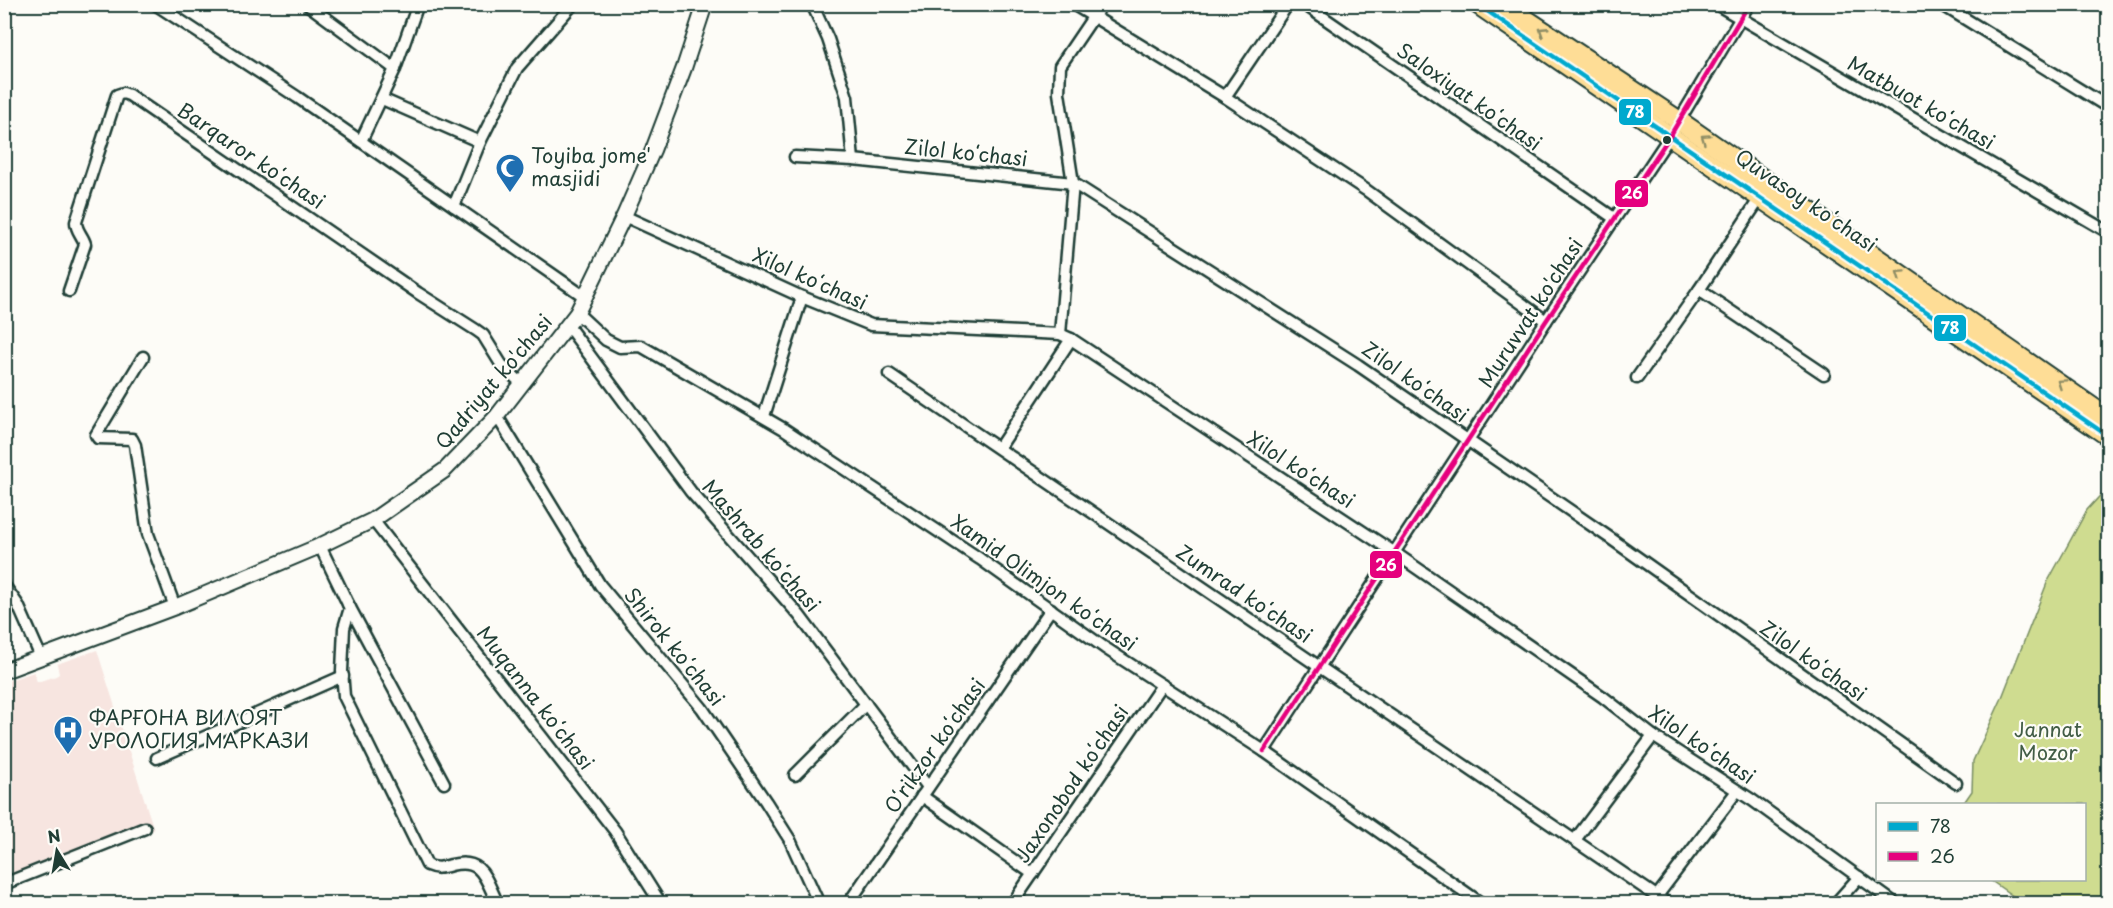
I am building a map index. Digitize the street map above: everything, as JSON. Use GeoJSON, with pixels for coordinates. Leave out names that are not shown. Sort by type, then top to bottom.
{"type":"FeatureCollection","features":[{"type":"Feature","properties":{"kind":"main road","name":"Quvasoy koʻchasi"},"geometry":{"type":"LineString","coordinates":[[1477,4],[1674,128],[2109,418]]}},
{"type":"Feature","properties":{"kind":"main road","name":"Quvasoy koʻchasi"},"geometry":{"type":"LineString","coordinates":[[1503,4],[1674,128],[1760,198],[2109,436]]}},
{"type":"Feature","properties":{"kind":"street"},"geometry":{"type":"LineString","coordinates":[[155,4],[360,141],[585,297]]}},
{"type":"Feature","properties":{"kind":"street"},"geometry":{"type":"LineString","coordinates":[[307,4],[395,69]]}},
{"type":"Feature","properties":{"kind":"street"},"geometry":{"type":"LineString","coordinates":[[360,141],[395,69],[418,4]]}},
{"type":"Feature","properties":{"kind":"street"},"geometry":{"type":"LineString","coordinates":[[454,206],[480,142],[517,68],[573,4]]}},
{"type":"Feature","properties":{"kind":"street","name":"Qadriyat ko'chasi"},"geometry":{"type":"LineString","coordinates":[[4,671],[175,607],[320,546],[373,520],[445,470],[497,416],[577,313],[624,216],[661,129],[705,4]]}},
{"type":"Feature","properties":{"kind":"street"},"geometry":{"type":"LineString","coordinates":[[812,4],[828,39],[847,97],[852,160]]}},
{"type":"Feature","properties":{"kind":"street"},"geometry":{"type":"LineString","coordinates":[[1073,4],[1225,97],[1366,190],[1546,321]]}},
{"type":"Feature","properties":{"kind":"street"},"geometry":{"type":"LineString","coordinates":[[1060,334],[1073,183],[1059,93],[1060,66],[1102,4]]}},
{"type":"Feature","properties":{"kind":"street"},"geometry":{"type":"LineString","coordinates":[[1225,97],[1288,4]]}},
{"type":"Feature","properties":{"kind":"street","name":"Saloxiyat koʻchasi"},"geometry":{"type":"LineString","coordinates":[[1304,4],[1614,218]]}},
{"type":"Feature","properties":{"kind":"street","name":"Matbuot koʻchasi"},"geometry":{"type":"LineString","coordinates":[[1716,4],[2109,232]]}},
{"type":"Feature","properties":{"kind":"street","name":"Muruvvat ko'chasi"},"geometry":{"type":"LineString","coordinates":[[1264,750],[1674,128],[1749,4]]}},
{"type":"Feature","properties":{"kind":"street"},"geometry":{"type":"LineString","coordinates":[[1941,4],[2109,107]]}},
{"type":"Feature","properties":{"kind":"street","name":"Barqaror koʻchasi"},"geometry":{"type":"LineString","coordinates":[[69,291],[85,244],[84,238],[76,228],[76,222],[117,95],[123,93],[483,335],[501,364],[522,384]]}},
{"type":"Feature","properties":{"kind":"street"},"geometry":{"type":"LineString","coordinates":[[382,99],[480,142]]}},
{"type":"Feature","properties":{"kind":"street","name":"Zilol koʻchasi"},"geometry":{"type":"LineString","coordinates":[[795,157],[852,160],[1073,183],[1358,365],[1610,538],[1956,783]]}},
{"type":"Feature","properties":{"kind":"street"},"geometry":{"type":"LineString","coordinates":[[1637,378],[1760,198]]}},
{"type":"Feature","properties":{"kind":"street","name":"Xilol koʻchasi"},"geometry":{"type":"LineString","coordinates":[[624,216],[802,297],[872,325],[1060,334],[1071,339],[1395,553],[1603,698],[1653,736],[1737,791],[1896,903]]}},
{"type":"Feature","properties":{"kind":"street"},"geometry":{"type":"LineString","coordinates":[[1699,290],[1824,374]]}},
{"type":"Feature","properties":{"kind":"street"},"geometry":{"type":"LineString","coordinates":[[764,416],[802,297]]}},
{"type":"Feature","properties":{"kind":"street","name":"Xamid Olimjon koʻchasi"},"geometry":{"type":"LineString","coordinates":[[577,313],[606,340],[620,347],[641,346],[764,416],[980,559],[1105,648],[1264,750],[1482,903]]}},
{"type":"Feature","properties":{"kind":"street","name":"Mashrab koʻchasi"},"geometry":{"type":"LineString","coordinates":[[568,326],[690,492],[798,615],[866,704],[925,792],[1033,874]]}},
{"type":"Feature","properties":{"kind":"street"},"geometry":{"type":"LineString","coordinates":[[999,448],[1071,339]]}},
{"type":"Feature","properties":{"kind":"street"},"geometry":{"type":"LineString","coordinates":[[143,357],[96,435],[98,438],[132,440],[135,445],[148,534],[175,607]]}},
{"type":"Feature","properties":{"kind":"street","name":"Zumrad koʻchasi"},"geometry":{"type":"LineString","coordinates":[[890,374],[1668,903]]}},
{"type":"Feature","properties":{"kind":"street","name":"Shirok koʻchasi"},"geometry":{"type":"LineString","coordinates":[[497,416],[600,585],[702,708],[766,802],[790,840],[819,903]]}},
{"type":"Feature","properties":{"kind":"street","name":"Muqanna koʻchasi"},"geometry":{"type":"LineString","coordinates":[[373,520],[615,831],[661,903]]}},
{"type":"Feature","properties":{"kind":"street"},"geometry":{"type":"LineString","coordinates":[[320,546],[348,604],[444,783]]}},
{"type":"Feature","properties":{"kind":"street"},"geometry":{"type":"LineString","coordinates":[[4,585],[18,605],[41,657]]}},
{"type":"Feature","properties":{"kind":"street"},"geometry":{"type":"LineString","coordinates":[[348,604],[350,608],[344,628],[344,696],[427,865],[435,869],[471,863],[483,876],[498,903]]}},
{"type":"Feature","properties":{"kind":"street","name":"Oʻrikzor koʻchasi"},"geometry":{"type":"LineString","coordinates":[[848,903],[1051,609]]}},
{"type":"Feature","properties":{"kind":"street"},"geometry":{"type":"LineString","coordinates":[[157,758],[343,676]]}},
{"type":"Feature","properties":{"kind":"street","name":"Jaxonobod koʻchasi"},"geometry":{"type":"LineString","coordinates":[[1012,903],[1162,685]]}},
{"type":"Feature","properties":{"kind":"street"},"geometry":{"type":"LineString","coordinates":[[795,774],[866,704]]}},
{"type":"Feature","properties":{"kind":"street"},"geometry":{"type":"LineString","coordinates":[[1575,840],[1653,736]]}},
{"type":"Feature","properties":{"kind":"street"},"geometry":{"type":"LineString","coordinates":[[1658,897],[1737,791]]}},
{"type":"Feature","properties":{"kind":"street"},"geometry":{"type":"LineString","coordinates":[[4,884],[145,828]]}},
{"type":"Feature","properties":{"kind":"street"},"geometry":{"type":"LineString","coordinates":[[1835,903],[1859,877]]}},
{"type":"Feature","properties":{"kind":"shaded area","name":"ФАРҒОНА ВИЛОЯТ УРОЛОГИЯ МАРКАЗИ"},"geometry":{"type":"Polygon","coordinates":[[[97,650],[154,830],[5,877],[4,682],[34,672],[37,682],[56,676],[59,674],[57,664],[97,650]]]}},
{"type":"Feature","properties":{"kind":"green space","name":"Jannat Mozor"},"geometry":{"type":"Polygon","coordinates":[[[2108,487],[2108,903],[2023,903],[1991,881],[2086,881],[2086,803],[1964,803],[1972,791],[1973,761],[2001,700],[2047,583],[2087,510],[2108,487]]]}},
{"type":"Feature","properties":{"kind":"transit line","name":"78"},"geometry":{"type":"LineString","coordinates":[[1477,4],[2108,436]]}},
{"type":"Feature","properties":{"kind":"transit line","name":"26"},"geometry":{"type":"LineString","coordinates":[[1264,751],[1670,136],[1749,4]]}},
{"type":"Feature","properties":{"kind":"place","name":"Toyiba jome' masjidi"},"geometry":{"type":"Point","coordinates":[510,194]}},
{"type":"Feature","properties":{"kind":"place","name":"ФАРҒОНА ВИЛОЯТ УРОЛОГИЯ МАРКАЗИ"},"geometry":{"type":"Point","coordinates":[68,756]}}]}
